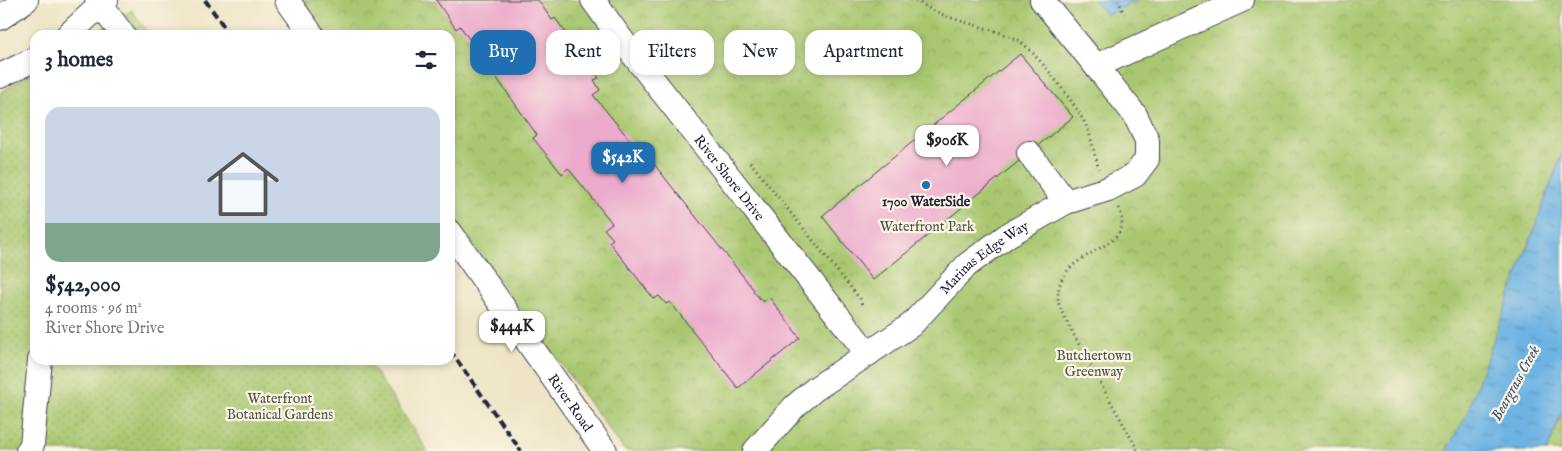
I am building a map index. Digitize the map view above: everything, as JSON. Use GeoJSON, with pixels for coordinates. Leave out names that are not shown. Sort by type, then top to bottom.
{"type":"FeatureCollection","features":[{"type":"Feature","properties":{"kind":"street"},"geometry":{"type":"LineString","coordinates":[[0,18],[26,0]]}},
{"type":"Feature","properties":{"kind":"street"},"geometry":{"type":"LineString","coordinates":[[287,0],[308,30]]}},
{"type":"Feature","properties":{"kind":"street","name":"River Shore Drive"},"geometry":{"type":"LineString","coordinates":[[593,0],[621,39],[868,354]]}},
{"type":"Feature","properties":{"kind":"street","name":"Marinas Edge Way"},"geometry":{"type":"LineString","coordinates":[[754,451],[794,407],[815,389],[911,325],[967,265],[1017,228],[1066,202],[1108,189],[1135,174],[1147,159],[1146,140],[1136,115],[1042,0]]}},
{"type":"Feature","properties":{"kind":"street"},"geometry":{"type":"LineString","coordinates":[[1096,66],[1242,0]]}},
{"type":"Feature","properties":{"kind":"street"},"geometry":{"type":"LineString","coordinates":[[73,30],[102,2],[120,30]]}},
{"type":"Feature","properties":{"kind":"street"},"geometry":{"type":"LineString","coordinates":[[0,76],[30,61]]}},
{"type":"Feature","properties":{"kind":"street"},"geometry":{"type":"LineString","coordinates":[[1029,153],[1066,202]]}},
{"type":"Feature","properties":{"kind":"street","name":"River Road"},"geometry":{"type":"LineString","coordinates":[[455,239],[606,451]]}},
{"type":"Feature","properties":{"kind":"street"},"geometry":{"type":"LineString","coordinates":[[28,451],[32,445],[40,365]]}},
{"type":"Feature","properties":{"kind":"path"},"geometry":{"type":"LineString","coordinates":[[916,0],[954,20],[1017,40],[1028,48],[1060,86],[1086,126],[1101,177]]}},
{"type":"Feature","properties":{"kind":"path"},"geometry":{"type":"LineString","coordinates":[[1118,0],[1124,14]]}},
{"type":"Feature","properties":{"kind":"path"},"geometry":{"type":"LineString","coordinates":[[750,162],[860,299],[864,316]]}},
{"type":"Feature","properties":{"kind":"path"},"geometry":{"type":"LineString","coordinates":[[1116,200],[1123,216],[1118,236],[1082,257],[1071,266],[1058,292],[1058,302],[1081,350],[1138,451]]}},
{"type":"Feature","properties":{"kind":"green space","name":"Waterfront Park"},"geometry":{"type":"Polygon","coordinates":[[[292,0],[1094,0],[1106,15],[1139,0],[1562,0],[1562,153],[1465,419],[1446,451],[625,451],[455,221],[455,30],[314,30],[292,0]]]}},
{"type":"Feature","properties":{"kind":"green space"},"geometry":{"type":"Polygon","coordinates":[[[132,10],[146,30],[100,30],[132,10]]]}},
{"type":"Feature","properties":{"kind":"green space","name":"Waterfront Botanical Gardens"},"geometry":{"type":"Polygon","coordinates":[[[30,74],[30,365],[370,365],[428,451],[0,451],[0,93],[30,74]]]}},
{"type":"Feature","properties":{"kind":"green space"},"geometry":{"type":"Polygon","coordinates":[[[1562,412],[1562,451],[1547,451],[1562,412]]]}},
{"type":"Feature","properties":{"kind":"water"},"geometry":{"type":"Polygon","coordinates":[[[1094,0],[1139,0],[1106,15],[1094,0]]]}},
{"type":"Feature","properties":{"kind":"water","name":"Beargrass Creek"},"geometry":{"type":"Polygon","coordinates":[[[1562,153],[1562,412],[1547,451],[1446,451],[1465,418],[1562,153]]]}},
{"type":"Feature","properties":{"kind":"building"},"geometry":{"type":"Polygon","coordinates":[[[436,0],[538,0],[552,20],[555,18],[564,30],[546,30],[546,75],[597,75],[599,78],[594,80],[600,90],[593,95],[639,151],[642,149],[753,291],[763,302],[769,297],[800,338],[738,388],[670,302],[666,304],[659,296],[654,299],[609,242],[613,239],[604,229],[612,223],[568,168],[562,174],[533,138],[537,135],[495,75],[536,75],[536,30],[470,30],[470,40],[460,26],[456,29],[436,0]]]}},
{"type":"Feature","properties":{"kind":"building","name":"1700 WaterSide"},"geometry":{"type":"Polygon","coordinates":[[[1020,54],[1073,117],[873,280],[822,216],[1020,54]]]}},
{"type":"Feature","properties":{"kind":"railway"},"geometry":{"type":"LineString","coordinates":[[205,0],[226,30]]}},
{"type":"Feature","properties":{"kind":"railway"},"geometry":{"type":"LineString","coordinates":[[455,357],[521,451]]}},
{"type":"Feature","properties":{"kind":"place","name":"1700 WaterSide"},"geometry":{"type":"Point","coordinates":[926,185]}},
{"type":"Feature","properties":{"kind":"park label","name":"Butchertown Greenway"},"geometry":{"type":"Point","coordinates":[1094,364]}}]}
